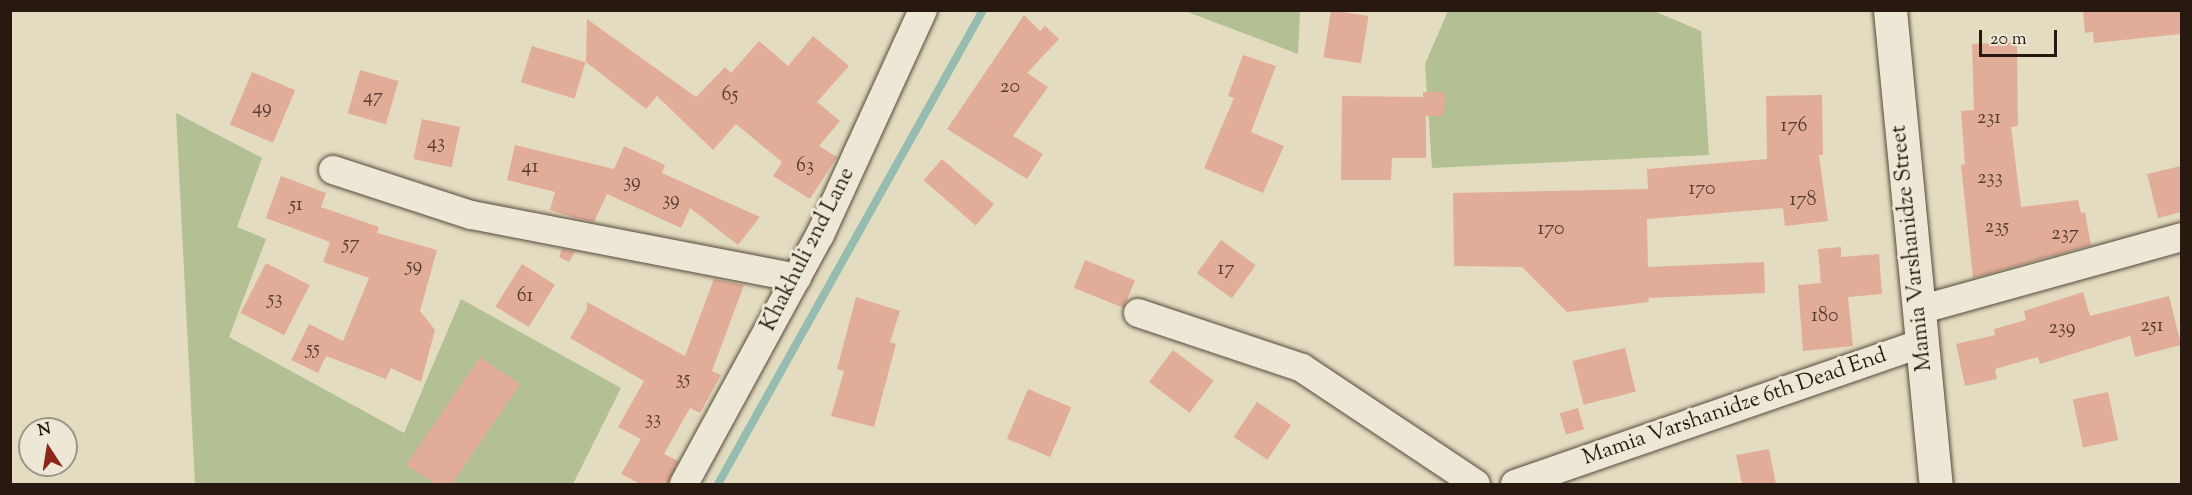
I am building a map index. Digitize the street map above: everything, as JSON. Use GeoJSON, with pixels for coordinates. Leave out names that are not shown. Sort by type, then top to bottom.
{"type":"FeatureCollection","features":[{"type":"Feature","properties":{"kind":"street","name":"Khakhuli 2nd Lane"},"geometry":{"type":"LineString","coordinates":[[684,484],[797,278],[923,10]]}},
{"type":"Feature","properties":{"kind":"street","name":"Mamia Varshanidze Street"},"geometry":{"type":"LineString","coordinates":[[1890,10],[1936,484]]}},
{"type":"Feature","properties":{"kind":"street"},"geometry":{"type":"LineString","coordinates":[[333,170],[471,215],[797,278]]}},
{"type":"Feature","properties":{"kind":"street"},"geometry":{"type":"LineString","coordinates":[[1919,310],[2181,237]]}},
{"type":"Feature","properties":{"kind":"street"},"geometry":{"type":"LineString","coordinates":[[1138,314],[1302,368],[1476,484]]}},
{"type":"Feature","properties":{"kind":"street","name":"Mamia Varshanidze 6th Dead End"},"geometry":{"type":"LineString","coordinates":[[1515,484],[1922,343]]}},
{"type":"Feature","properties":{"kind":"green space"},"geometry":{"type":"Polygon","coordinates":[[[1185,11],[1300,11],[1298,54],[1185,11]]]}},
{"type":"Feature","properties":{"kind":"green space"},"geometry":{"type":"Polygon","coordinates":[[[1448,11],[1654,11],[1701,31],[1709,155],[1432,168],[1425,64],[1448,11]]]}},
{"type":"Feature","properties":{"kind":"green space"},"geometry":{"type":"Polygon","coordinates":[[[176,113],[262,158],[237,227],[266,239],[229,337],[404,433],[461,299],[621,388],[573,484],[195,484],[176,113]]]}},
{"type":"Feature","properties":{"kind":"building"},"geometry":{"type":"Polygon","coordinates":[[[1331,10],[1369,16],[1361,63],[1323,57],[1331,10]]]}},
{"type":"Feature","properties":{"kind":"building"},"geometry":{"type":"Polygon","coordinates":[[[2181,10],[2181,34],[2094,43],[2093,32],[2085,33],[2083,12],[2181,10]]]}},
{"type":"Feature","properties":{"kind":"building"},"geometry":{"type":"Polygon","coordinates":[[[1024,15],[1040,31],[1045,26],[1059,39],[1027,73],[1048,87],[1013,136],[1043,154],[1027,179],[947,129],[1024,15]]]}},
{"type":"Feature","properties":{"kind":"building"},"geometry":{"type":"Polygon","coordinates":[[[587,19],[696,97],[725,67],[731,73],[759,41],[788,66],[813,36],[849,66],[817,102],[840,121],[819,146],[837,157],[810,199],[773,176],[782,162],[736,124],[713,150],[657,96],[646,109],[586,62],[587,19]]]}},
{"type":"Feature","properties":{"kind":"building"},"geometry":{"type":"Polygon","coordinates":[[[2017,42],[2018,126],[2011,127],[2021,207],[2078,200],[2081,213],[2085,212],[2091,245],[1973,278],[1961,165],[1965,164],[1961,111],[1974,110],[1972,44],[2017,42]]]}},
{"type":"Feature","properties":{"kind":"building"},"geometry":{"type":"Polygon","coordinates":[[[532,46],[586,62],[574,99],[521,82],[532,46]]]}},
{"type":"Feature","properties":{"kind":"building"},"geometry":{"type":"Polygon","coordinates":[[[1243,55],[1276,66],[1251,132],[1284,146],[1263,193],[1204,168],[1234,98],[1228,96],[1243,55]]]}},
{"type":"Feature","properties":{"kind":"building"},"geometry":{"type":"Polygon","coordinates":[[[360,70],[398,81],[386,124],[348,113],[360,70]]]}},
{"type":"Feature","properties":{"kind":"building"},"geometry":{"type":"Polygon","coordinates":[[[252,72],[295,90],[273,143],[230,124],[252,72]]]}},
{"type":"Feature","properties":{"kind":"building"},"geometry":{"type":"Polygon","coordinates":[[[1423,92],[1445,92],[1444,116],[1426,116],[1426,158],[1392,158],[1391,180],[1341,180],[1342,96],[1423,97],[1423,92]]]}},
{"type":"Feature","properties":{"kind":"building"},"geometry":{"type":"Polygon","coordinates":[[[1822,95],[1823,155],[1819,155],[1828,221],[1785,226],[1783,208],[1647,219],[1648,267],[1764,262],[1765,293],[1648,298],[1649,302],[1567,312],[1522,267],[1454,266],[1453,193],[1648,189],[1647,169],[1767,159],[1766,96],[1822,95]]]}},
{"type":"Feature","properties":{"kind":"building"},"geometry":{"type":"Polygon","coordinates":[[[422,119],[460,127],[452,167],[413,159],[422,119]]]}},
{"type":"Feature","properties":{"kind":"building"},"geometry":{"type":"Polygon","coordinates":[[[515,145],[614,169],[624,146],[665,165],[662,173],[760,217],[738,245],[690,208],[681,228],[607,194],[594,222],[575,218],[550,210],[555,192],[507,180],[515,145]]]}},
{"type":"Feature","properties":{"kind":"building"},"geometry":{"type":"Polygon","coordinates":[[[942,159],[994,204],[976,225],[924,180],[942,159]]]}},
{"type":"Feature","properties":{"kind":"building"},"geometry":{"type":"Polygon","coordinates":[[[2181,166],[2181,212],[2158,218],[2147,174],[2181,166]]]}},
{"type":"Feature","properties":{"kind":"building"},"geometry":{"type":"Polygon","coordinates":[[[281,176],[326,193],[321,207],[379,227],[377,233],[437,250],[420,311],[435,330],[421,382],[391,368],[386,379],[326,356],[318,373],[291,360],[309,324],[343,341],[369,278],[323,262],[330,242],[266,218],[281,176]]]}},
{"type":"Feature","properties":{"kind":"building"},"geometry":{"type":"Polygon","coordinates":[[[1221,240],[1256,265],[1232,298],[1197,273],[1221,240]]]}},
{"type":"Feature","properties":{"kind":"building"},"geometry":{"type":"Polygon","coordinates":[[[1841,247],[1841,257],[1879,254],[1882,294],[1848,297],[1853,346],[1803,351],[1798,285],[1821,283],[1818,249],[1841,247]]]}},
{"type":"Feature","properties":{"kind":"building"},"geometry":{"type":"Polygon","coordinates":[[[562,249],[575,252],[569,262],[559,257],[562,249]]]}},
{"type":"Feature","properties":{"kind":"building"},"geometry":{"type":"Polygon","coordinates":[[[1085,260],[1135,280],[1124,308],[1074,288],[1085,260]]]}},
{"type":"Feature","properties":{"kind":"building"},"geometry":{"type":"Polygon","coordinates":[[[266,263],[310,285],[284,335],[241,313],[266,263]]]}},
{"type":"Feature","properties":{"kind":"building"},"geometry":{"type":"Polygon","coordinates":[[[522,264],[555,285],[529,327],[496,306],[522,264]]]}},
{"type":"Feature","properties":{"kind":"building"},"geometry":{"type":"Polygon","coordinates":[[[714,279],[744,285],[712,371],[721,375],[700,413],[690,408],[664,454],[678,461],[668,484],[640,484],[621,474],[641,439],[618,427],[644,381],[570,338],[587,309],[587,302],[685,356],[714,279]]]}},
{"type":"Feature","properties":{"kind":"building"},"geometry":{"type":"Polygon","coordinates":[[[2083,292],[2090,316],[2169,296],[2181,345],[2135,357],[2130,336],[2040,364],[2038,357],[1995,369],[1997,379],[1965,386],[1956,344],[1995,335],[1994,329],[2026,320],[2024,311],[2083,292]]]}},
{"type":"Feature","properties":{"kind":"building"},"geometry":{"type":"Polygon","coordinates":[[[856,297],[900,311],[890,342],[896,344],[874,427],[831,416],[844,371],[837,369],[856,297]]]}},
{"type":"Feature","properties":{"kind":"building"},"geometry":{"type":"Polygon","coordinates":[[[1625,348],[1636,392],[1583,405],[1573,361],[1625,348]]]}},
{"type":"Feature","properties":{"kind":"building"},"geometry":{"type":"Polygon","coordinates":[[[1173,350],[1214,381],[1190,413],[1149,382],[1173,350]]]}},
{"type":"Feature","properties":{"kind":"building"},"geometry":{"type":"Polygon","coordinates":[[[480,357],[520,384],[452,484],[436,484],[406,465],[480,357]]]}},
{"type":"Feature","properties":{"kind":"building"},"geometry":{"type":"Polygon","coordinates":[[[1028,389],[1071,407],[1050,457],[1007,439],[1028,389]]]}},
{"type":"Feature","properties":{"kind":"building"},"geometry":{"type":"Polygon","coordinates":[[[2108,392],[2118,440],[2083,447],[2073,399],[2108,392]]]}},
{"type":"Feature","properties":{"kind":"building"},"geometry":{"type":"Polygon","coordinates":[[[1257,402],[1291,425],[1268,460],[1234,437],[1257,402]]]}},
{"type":"Feature","properties":{"kind":"building"},"geometry":{"type":"Polygon","coordinates":[[[1578,408],[1584,429],[1566,434],[1560,413],[1578,408]]]}},
{"type":"Feature","properties":{"kind":"building"},"geometry":{"type":"Polygon","coordinates":[[[1769,449],[1776,484],[1742,484],[1736,455],[1769,449]]]}},
{"type":"Feature","properties":{"kind":"waterway"},"geometry":{"type":"LineString","coordinates":[[718,484],[983,10]]}}]}
